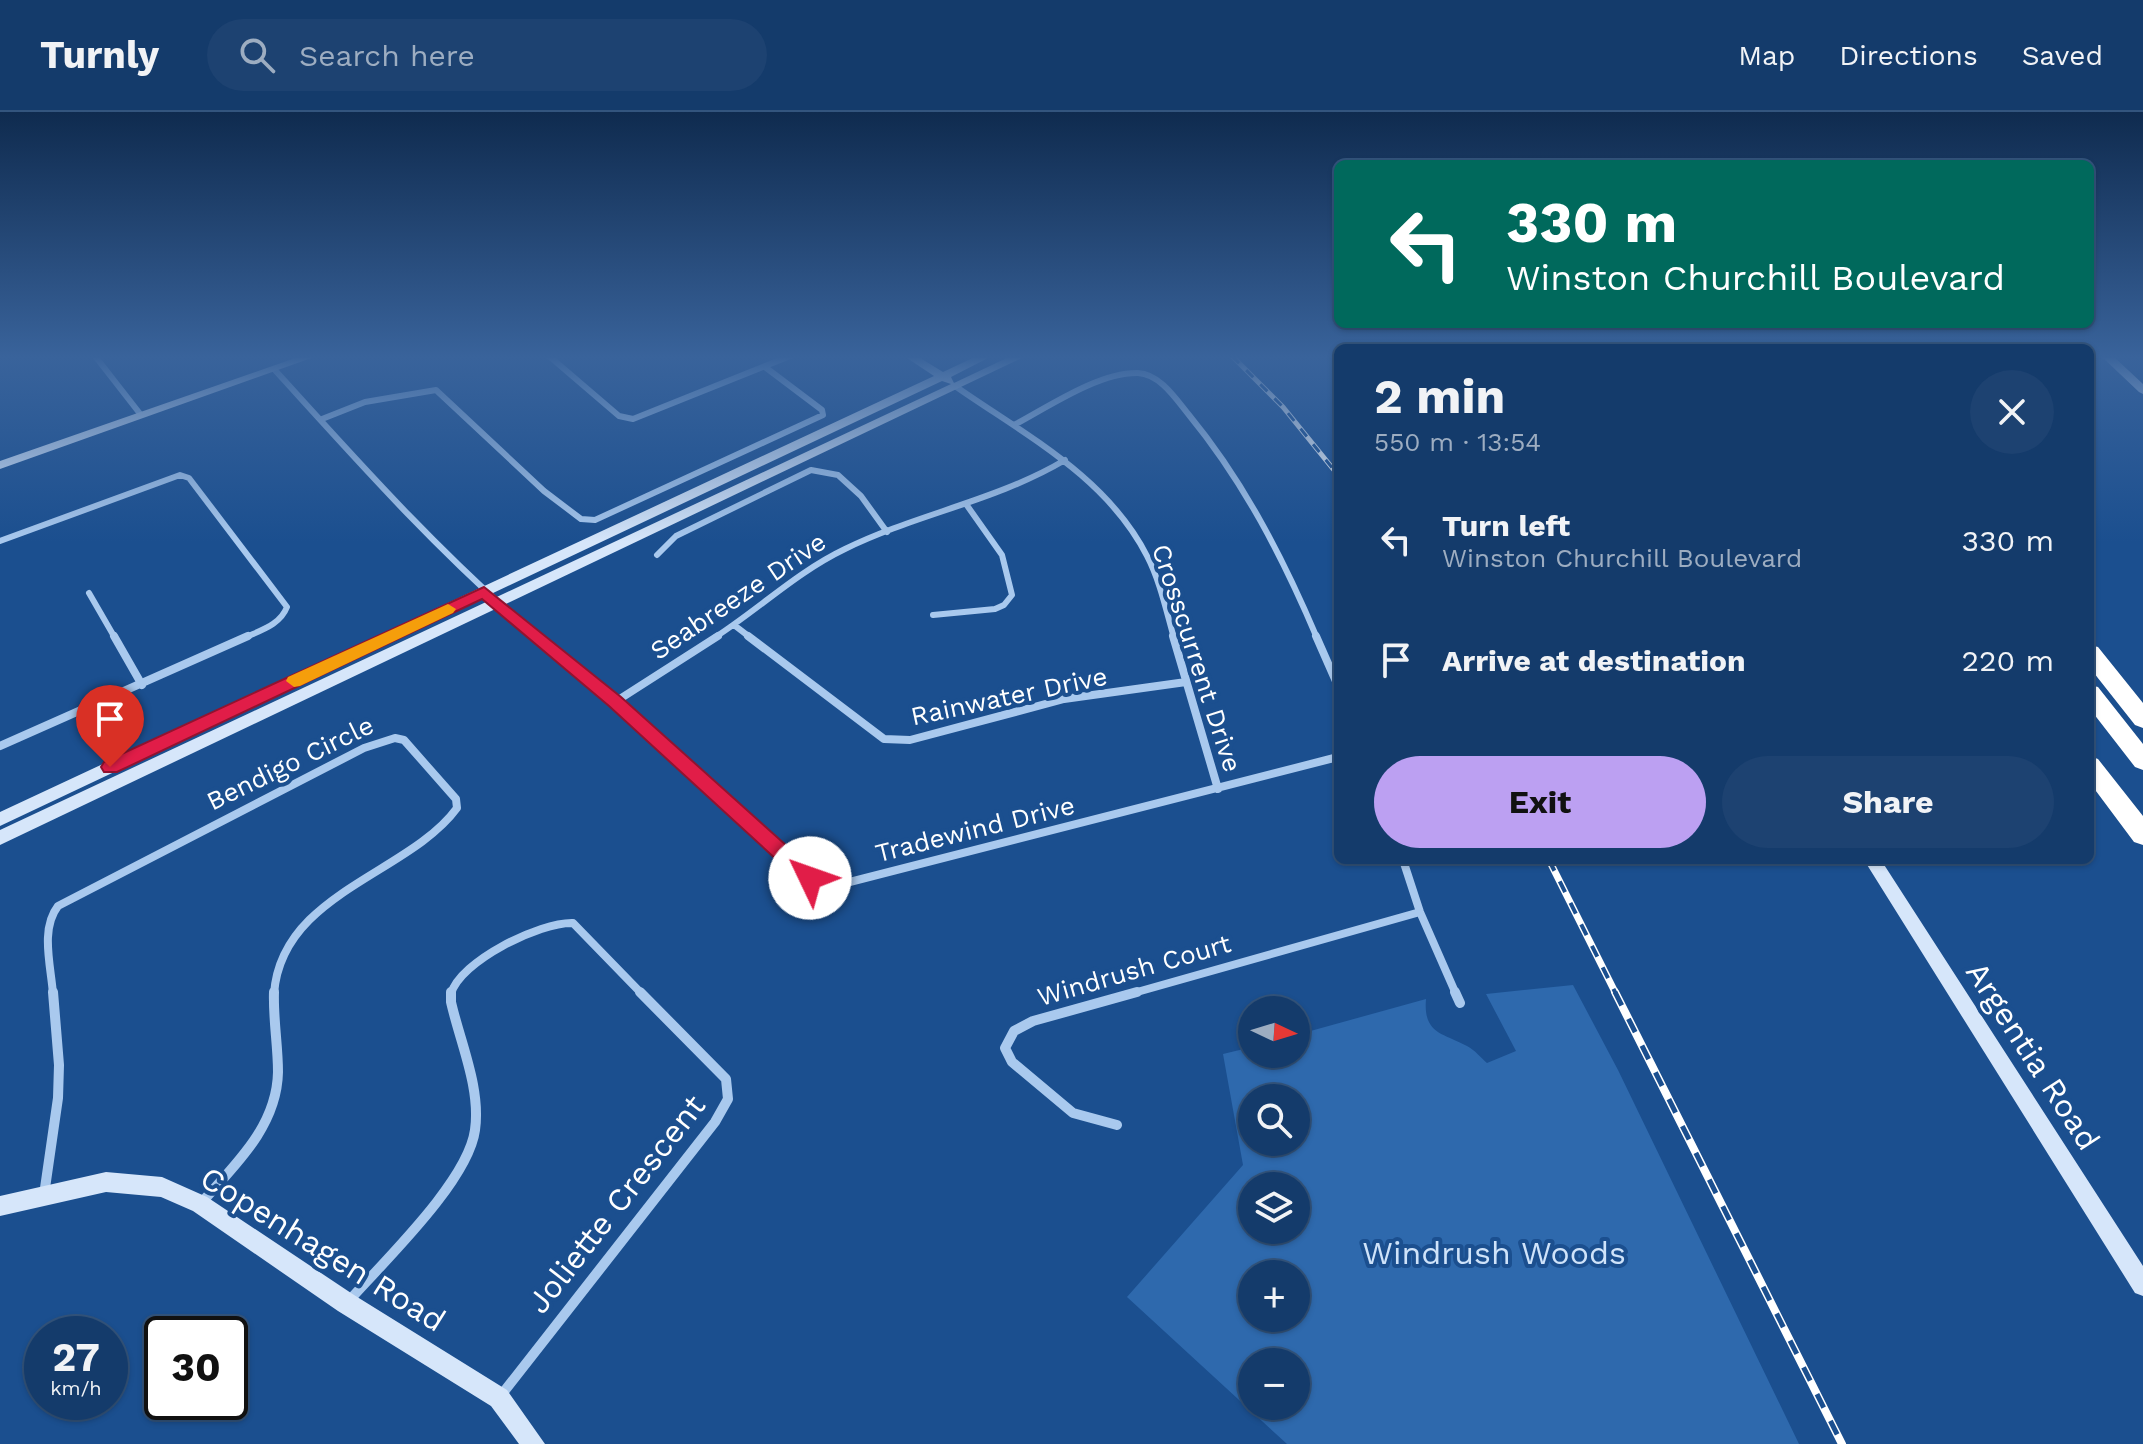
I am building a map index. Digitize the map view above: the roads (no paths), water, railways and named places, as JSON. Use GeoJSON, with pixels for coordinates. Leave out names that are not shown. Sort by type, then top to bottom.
{"type":"FeatureCollection","features":[{"type":"Feature","properties":{"kind":"highway"},"geometry":{"type":"LineString","coordinates":[[2094,658],[2143,719]]}},
{"type":"Feature","properties":{"kind":"highway"},"geometry":{"type":"LineString","coordinates":[[2094,698],[2143,761]]}},
{"type":"Feature","properties":{"kind":"highway"},"geometry":{"type":"LineString","coordinates":[[2094,770],[2143,835]]}},
{"type":"Feature","properties":{"kind":"main road"},"geometry":{"type":"LineString","coordinates":[[0,465],[132,418]]}},
{"type":"Feature","properties":{"kind":"main road"},"geometry":{"type":"LineString","coordinates":[[1,831],[856,418]]}},
{"type":"Feature","properties":{"kind":"main road"},"geometry":{"type":"LineString","coordinates":[[490,597],[884,418]]}},
{"type":"Feature","properties":{"kind":"main road","name":"Argentia Road"},"geometry":{"type":"LineString","coordinates":[[1875,864],[2143,1285]]}},
{"type":"Feature","properties":{"kind":"main road","name":"Copenhagen Road"},"geometry":{"type":"LineString","coordinates":[[0,1206],[106,1182],[162,1187],[200,1204],[346,1303],[499,1398],[533,1444]]}},
{"type":"Feature","properties":{"kind":"street"},"geometry":{"type":"LineString","coordinates":[[468,418],[544,491],[581,519],[595,520],[816,418]]}},
{"type":"Feature","properties":{"kind":"street","name":"Crosscurrent Drive"},"geometry":{"type":"LineString","coordinates":[[1004,418],[1065,460],[1107,496],[1138,538],[1154,571],[1218,789]]}},
{"type":"Feature","properties":{"kind":"street"},"geometry":{"type":"LineString","coordinates":[[1014,425],[1027,418]]}},
{"type":"Feature","properties":{"kind":"street"},"geometry":{"type":"LineString","coordinates":[[1192,418],[1239,479],[1286,565],[1334,677]]}},
{"type":"Feature","properties":{"kind":"street","name":"Tradewind Drive"},"geometry":{"type":"LineString","coordinates":[[322,419],[423,533],[490,597],[615,702],[810,878],[823,884],[858,882],[1334,758]]}},
{"type":"Feature","properties":{"kind":"street","name":"Seabreeze Drive"},"geometry":{"type":"LineString","coordinates":[[615,702],[734,625],[804,570],[848,547],[1030,481],[1065,460]]}},
{"type":"Feature","properties":{"kind":"street"},"geometry":{"type":"LineString","coordinates":[[657,555],[676,536],[811,470],[838,475],[861,496],[887,532]]}},
{"type":"Feature","properties":{"kind":"street"},"geometry":{"type":"LineString","coordinates":[[0,541],[180,475],[189,478],[287,607],[283,617],[272,625],[0,746]]}},
{"type":"Feature","properties":{"kind":"street"},"geometry":{"type":"LineString","coordinates":[[933,615],[995,609],[1004,605],[1012,595],[1002,555],[966,504]]}},
{"type":"Feature","properties":{"kind":"street"},"geometry":{"type":"LineString","coordinates":[[89,593],[142,685]]}},
{"type":"Feature","properties":{"kind":"street","name":"Rainwater Drive"},"geometry":{"type":"LineString","coordinates":[[734,625],[884,739],[910,740],[1064,699],[1186,682]]}},
{"type":"Feature","properties":{"kind":"street","name":"Bendigo Circle"},"geometry":{"type":"LineString","coordinates":[[44,1195],[58,1098],[59,1065],[48,933],[50,916],[58,906],[364,748],[395,738],[404,740],[456,799],[457,808],[444,826],[320,909],[283,957],[275,985],[272,1015],[278,1068],[276,1095],[248,1149],[200,1204]]}},
{"type":"Feature","properties":{"kind":"street"},"geometry":{"type":"LineString","coordinates":[[1404,864],[1420,912],[1460,1003]]}},
{"type":"Feature","properties":{"kind":"street","name":"Windrush Court"},"geometry":{"type":"LineString","coordinates":[[1117,1125],[1073,1113],[1012,1062],[1005,1048],[1014,1031],[1033,1021],[1420,912]]}},
{"type":"Feature","properties":{"kind":"street","name":"Joliette Crescent"},"geometry":{"type":"LineString","coordinates":[[346,1303],[449,1184],[470,1148],[475,1131],[471,1095],[451,1002],[454,984],[460,975],[533,932],[559,920],[573,923],[726,1079],[731,1091],[727,1105],[710,1128],[499,1398]]}},
{"type":"Feature","properties":{"kind":"railway"},"geometry":{"type":"LineString","coordinates":[[1292,418],[1334,470]]}},
{"type":"Feature","properties":{"kind":"railway"},"geometry":{"type":"LineString","coordinates":[[1551,864],[1615,992]]}},
{"type":"Feature","properties":{"kind":"railway"},"geometry":{"type":"LineString","coordinates":[[1615,992],[1842,1444]]}},
{"type":"Feature","properties":{"kind":"park label","name":"Windrush Woods"},"geometry":{"type":"Point","coordinates":[1494,1253]}}]}
